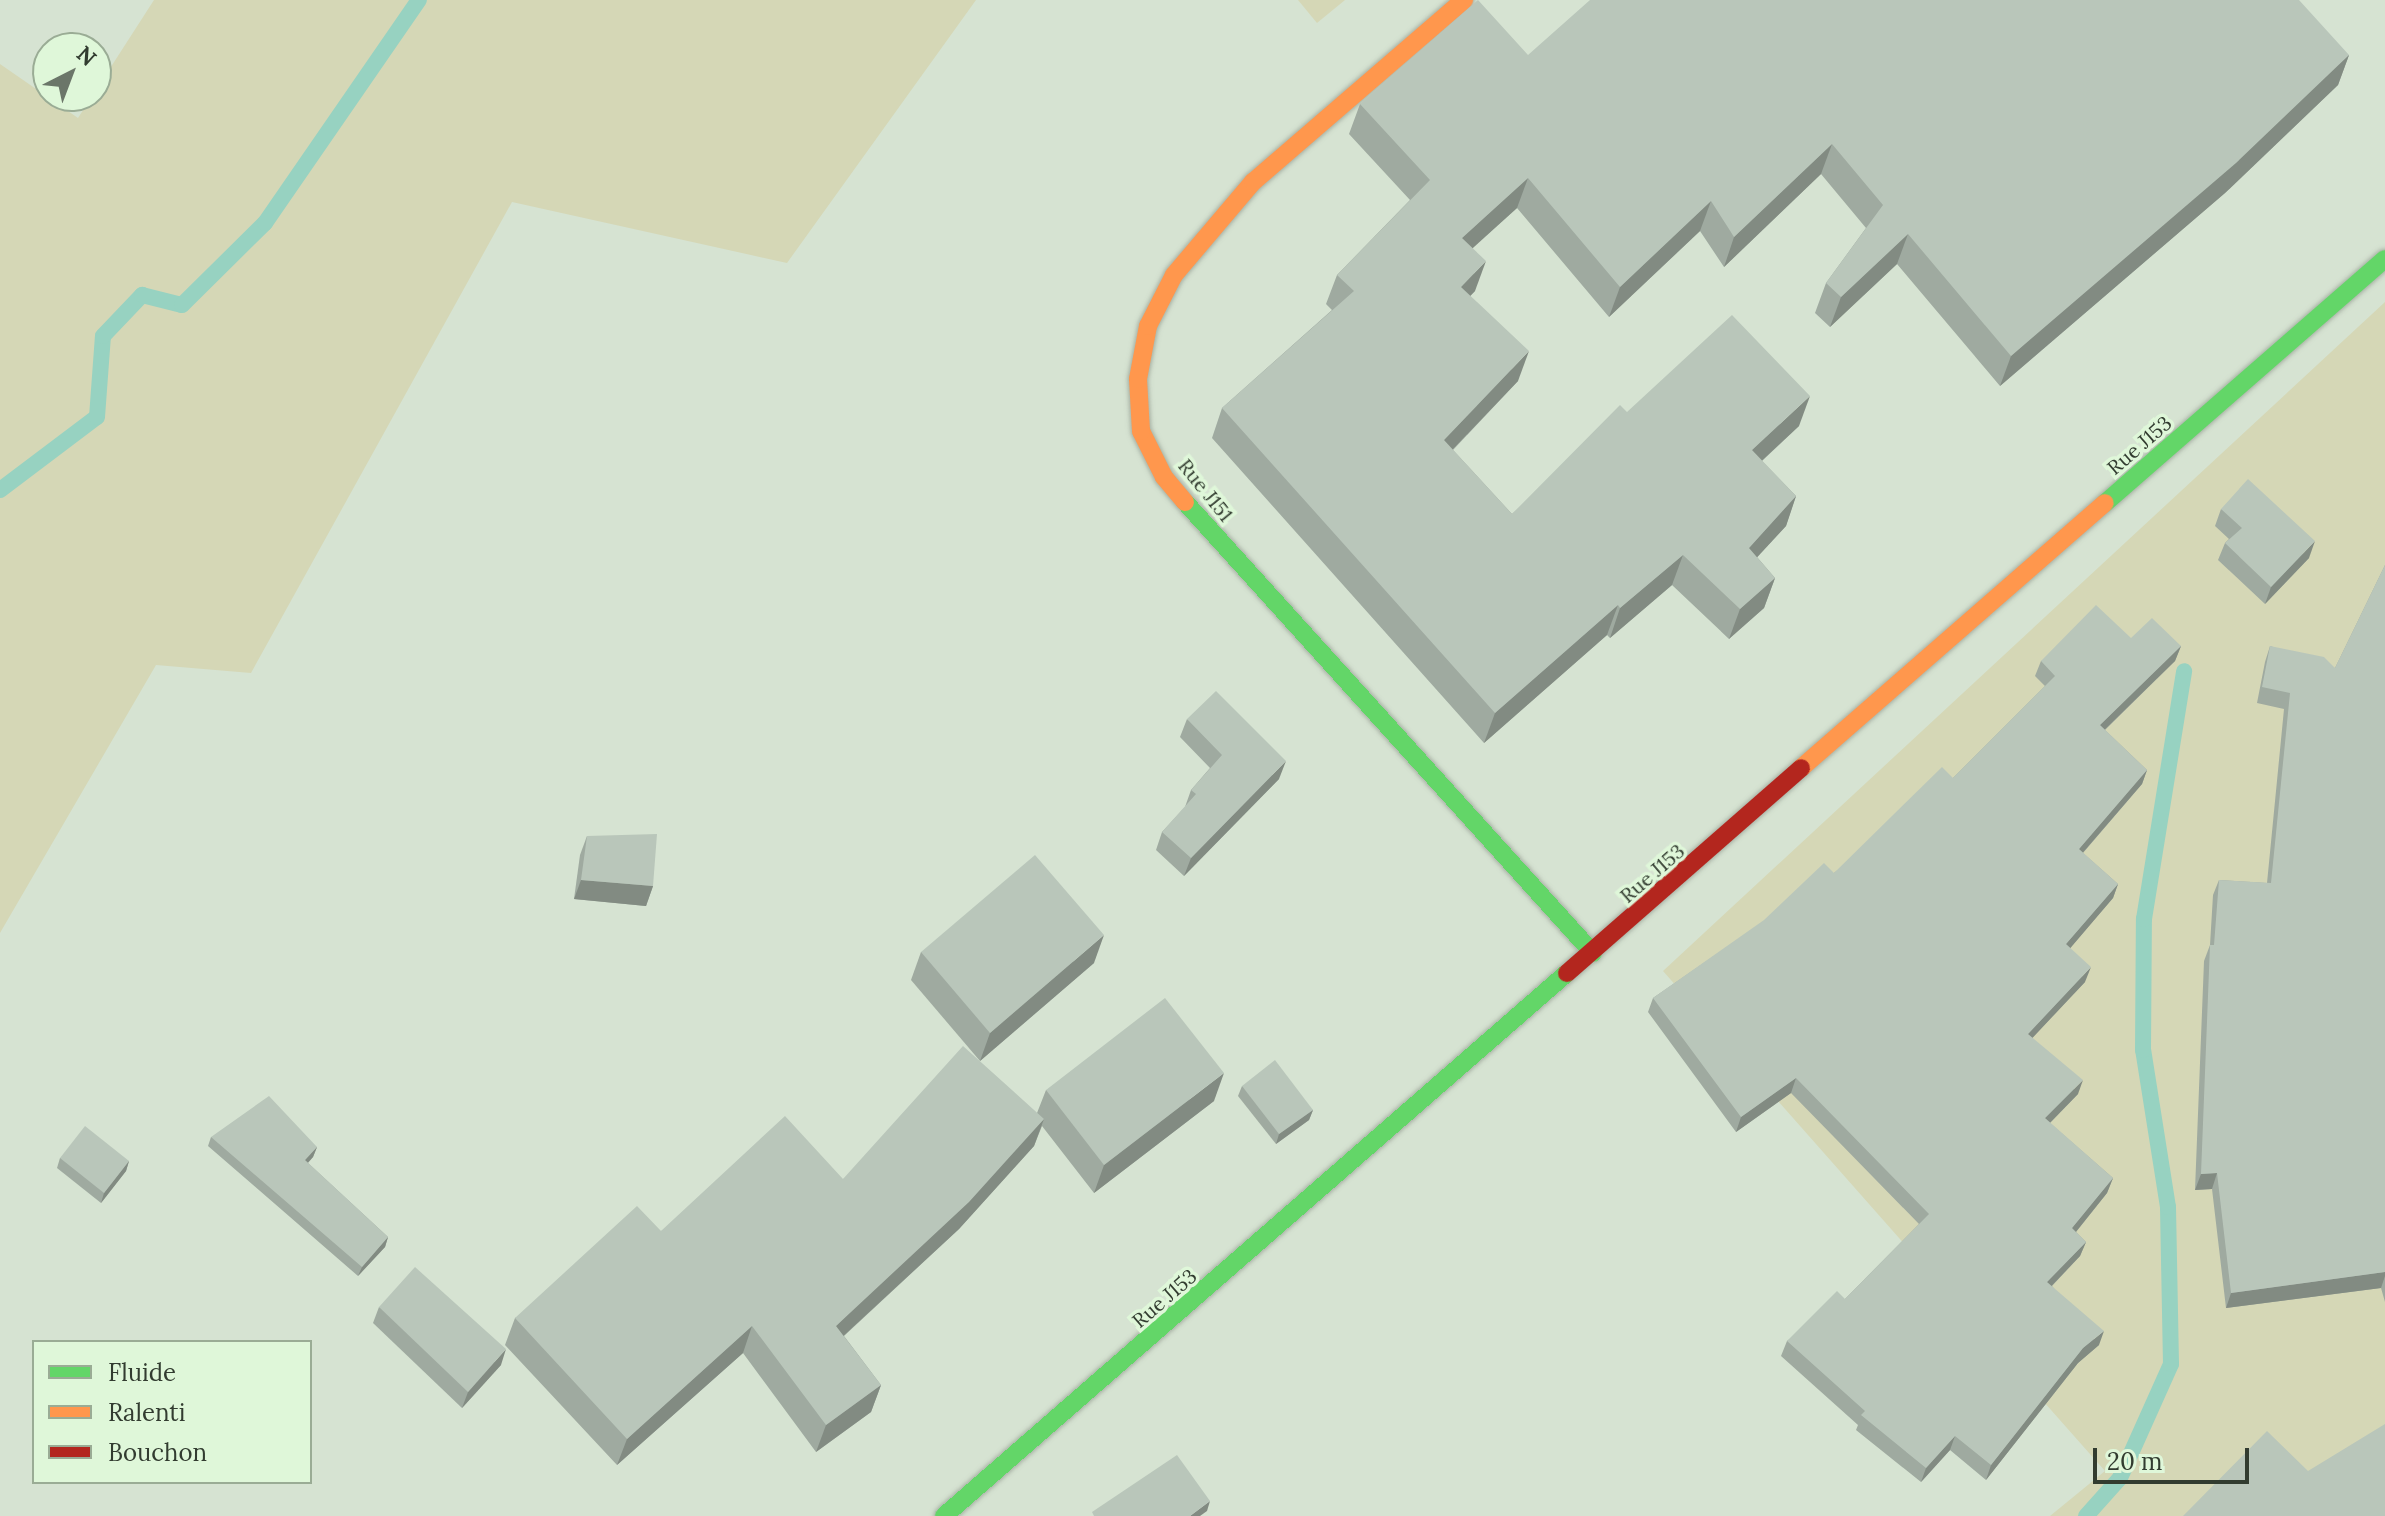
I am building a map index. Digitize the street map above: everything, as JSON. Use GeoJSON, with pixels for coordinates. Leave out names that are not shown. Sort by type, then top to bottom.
{"type":"FeatureCollection","features":[{"type":"Feature","properties":{"kind":"street","name":"Rue J151"},"geometry":{"type":"LineString","coordinates":[[1464,0],[1253,182],[1174,275],[1146,339],[1138,379],[1141,431],[1164,477],[1200,520],[1593,953]]}},
{"type":"Feature","properties":{"kind":"street","name":"Rue J153"},"geometry":{"type":"LineString","coordinates":[[944,1516],[2385,259]]}},
{"type":"Feature","properties":{"kind":"green space"},"geometry":{"type":"Polygon","coordinates":[[[154,0],[976,0],[787,263],[512,202],[251,673],[156,665],[0,933],[0,64],[32,86],[32,112],[69,112],[78,118],[82,112],[112,112],[112,65],[154,0]]]}},
{"type":"Feature","properties":{"kind":"green space"},"geometry":{"type":"Polygon","coordinates":[[[1298,0],[1345,0],[1317,23],[1298,0]]]}},
{"type":"Feature","properties":{"kind":"green space"},"geometry":{"type":"Polygon","coordinates":[[[2385,302],[2385,1516],[2050,1516],[2105,1471],[1663,971],[2385,302]]]}},
{"type":"Feature","properties":{"kind":"building"},"geometry":{"type":"Polygon","coordinates":[[[1478,0],[1528,55],[1590,0],[2299,0],[2349,55],[2236,163],[2011,356],[1908,234],[1841,297],[1826,283],[1883,205],[1832,144],[1734,237],[1711,201],[1620,287],[1528,178],[1462,238],[1486,261],[1461,287],[1529,351],[1444,440],[1512,514],[1620,405],[1627,412],[1732,315],[1810,396],[1752,450],[1796,496],[1749,548],[1775,578],[1740,609],[1683,555],[1620,608],[1618,605],[1495,713],[1222,408],[1354,291],[1337,275],[1430,180],[1360,104],[1478,0]]]}},
{"type":"Feature","properties":{"kind":"building"},"geometry":{"type":"Polygon","coordinates":[[[2248,479],[2315,541],[2271,587],[2225,543],[2242,528],[2221,509],[2248,479]]]}},
{"type":"Feature","properties":{"kind":"building"},"geometry":{"type":"Polygon","coordinates":[[[2385,565],[2385,1272],[2231,1293],[2217,1173],[2201,1174],[2210,945],[2214,945],[2219,880],[2271,883],[2290,693],[2262,687],[2270,646],[2324,657],[2335,668],[2385,565]]]}},
{"type":"Feature","properties":{"kind":"building"},"geometry":{"type":"Polygon","coordinates":[[[2096,605],[2131,638],[2152,618],[2181,646],[2100,725],[2147,770],[2079,849],[2118,884],[2066,944],[2091,967],[2028,1034],[2083,1080],[2045,1118],[2113,1178],[2072,1228],[2086,1242],[2047,1282],[2104,1331],[2083,1348],[1991,1465],[1955,1436],[1926,1468],[1861,1415],[1865,1411],[1787,1341],[1837,1291],[1845,1299],[1929,1214],[1796,1078],[1741,1117],[1653,998],[1764,920],[1824,863],[1834,873],[1942,767],[1953,778],[2055,676],[2041,661],[2096,605]]]}},
{"type":"Feature","properties":{"kind":"building"},"geometry":{"type":"Polygon","coordinates":[[[1216,691],[1286,761],[1191,858],[1162,832],[1196,794],[1191,790],[1222,755],[1187,719],[1216,691]]]}},
{"type":"Feature","properties":{"kind":"building"},"geometry":{"type":"Polygon","coordinates":[[[657,834],[653,886],[581,880],[587,836],[657,834]]]}},
{"type":"Feature","properties":{"kind":"building"},"geometry":{"type":"Polygon","coordinates":[[[1035,855],[1104,935],[990,1033],[921,952],[1035,855]]]}},
{"type":"Feature","properties":{"kind":"building"},"geometry":{"type":"Polygon","coordinates":[[[1165,998],[1224,1073],[1104,1165],[1046,1090],[1165,998]]]}},
{"type":"Feature","properties":{"kind":"building"},"geometry":{"type":"Polygon","coordinates":[[[963,1046],[1044,1119],[969,1202],[836,1326],[881,1385],[826,1425],[752,1326],[627,1439],[515,1318],[637,1206],[661,1231],[785,1116],[843,1179],[963,1046]]]}},
{"type":"Feature","properties":{"kind":"building"},"geometry":{"type":"Polygon","coordinates":[[[1275,1060],[1313,1110],[1279,1134],[1242,1086],[1275,1060]]]}},
{"type":"Feature","properties":{"kind":"building"},"geometry":{"type":"Polygon","coordinates":[[[269,1096],[317,1147],[305,1160],[388,1237],[362,1267],[211,1137],[269,1096]]]}},
{"type":"Feature","properties":{"kind":"building"},"geometry":{"type":"Polygon","coordinates":[[[85,1126],[129,1161],[104,1193],[60,1158],[85,1126]]]}},
{"type":"Feature","properties":{"kind":"building"},"geometry":{"type":"Polygon","coordinates":[[[415,1267],[506,1349],[468,1392],[379,1307],[415,1267]]]}},
{"type":"Feature","properties":{"kind":"building"},"geometry":{"type":"Polygon","coordinates":[[[2385,1424],[2385,1516],[2183,1516],[2267,1431],[2308,1471],[2385,1424]]]}},
{"type":"Feature","properties":{"kind":"building"},"geometry":{"type":"Polygon","coordinates":[[[1177,1455],[1210,1501],[1190,1516],[1094,1516],[1092,1512],[1177,1455]]]}},
{"type":"Feature","properties":{"kind":"waterway"},"geometry":{"type":"LineString","coordinates":[[0,490],[97,417],[103,336],[142,295],[182,305],[265,223],[419,0]]}},
{"type":"Feature","properties":{"kind":"waterway"},"geometry":{"type":"LineString","coordinates":[[2086,1516],[2120,1478],[2171,1364],[2168,1207],[2143,1050],[2144,919],[2184,671]]}},
{"type":"Feature","properties":{"kind":"traffic: fast"},"geometry":{"type":"LineString","coordinates":[[2105,503],[2385,259]]}},
{"type":"Feature","properties":{"kind":"traffic: fast"},"geometry":{"type":"LineString","coordinates":[[1185,502],[1593,953]]}},
{"type":"Feature","properties":{"kind":"traffic: fast"},"geometry":{"type":"LineString","coordinates":[[944,1516],[1567,973]]}},
{"type":"Feature","properties":{"kind":"traffic: slow"},"geometry":{"type":"LineString","coordinates":[[1185,502],[1164,477],[1141,431],[1138,379],[1148,326],[1174,275],[1253,182],[1464,0]]}},
{"type":"Feature","properties":{"kind":"traffic: slow"},"geometry":{"type":"LineString","coordinates":[[1801,768],[2105,503]]}},
{"type":"Feature","properties":{"kind":"traffic: jam"},"geometry":{"type":"LineString","coordinates":[[1567,973],[1801,768]]}}]}
